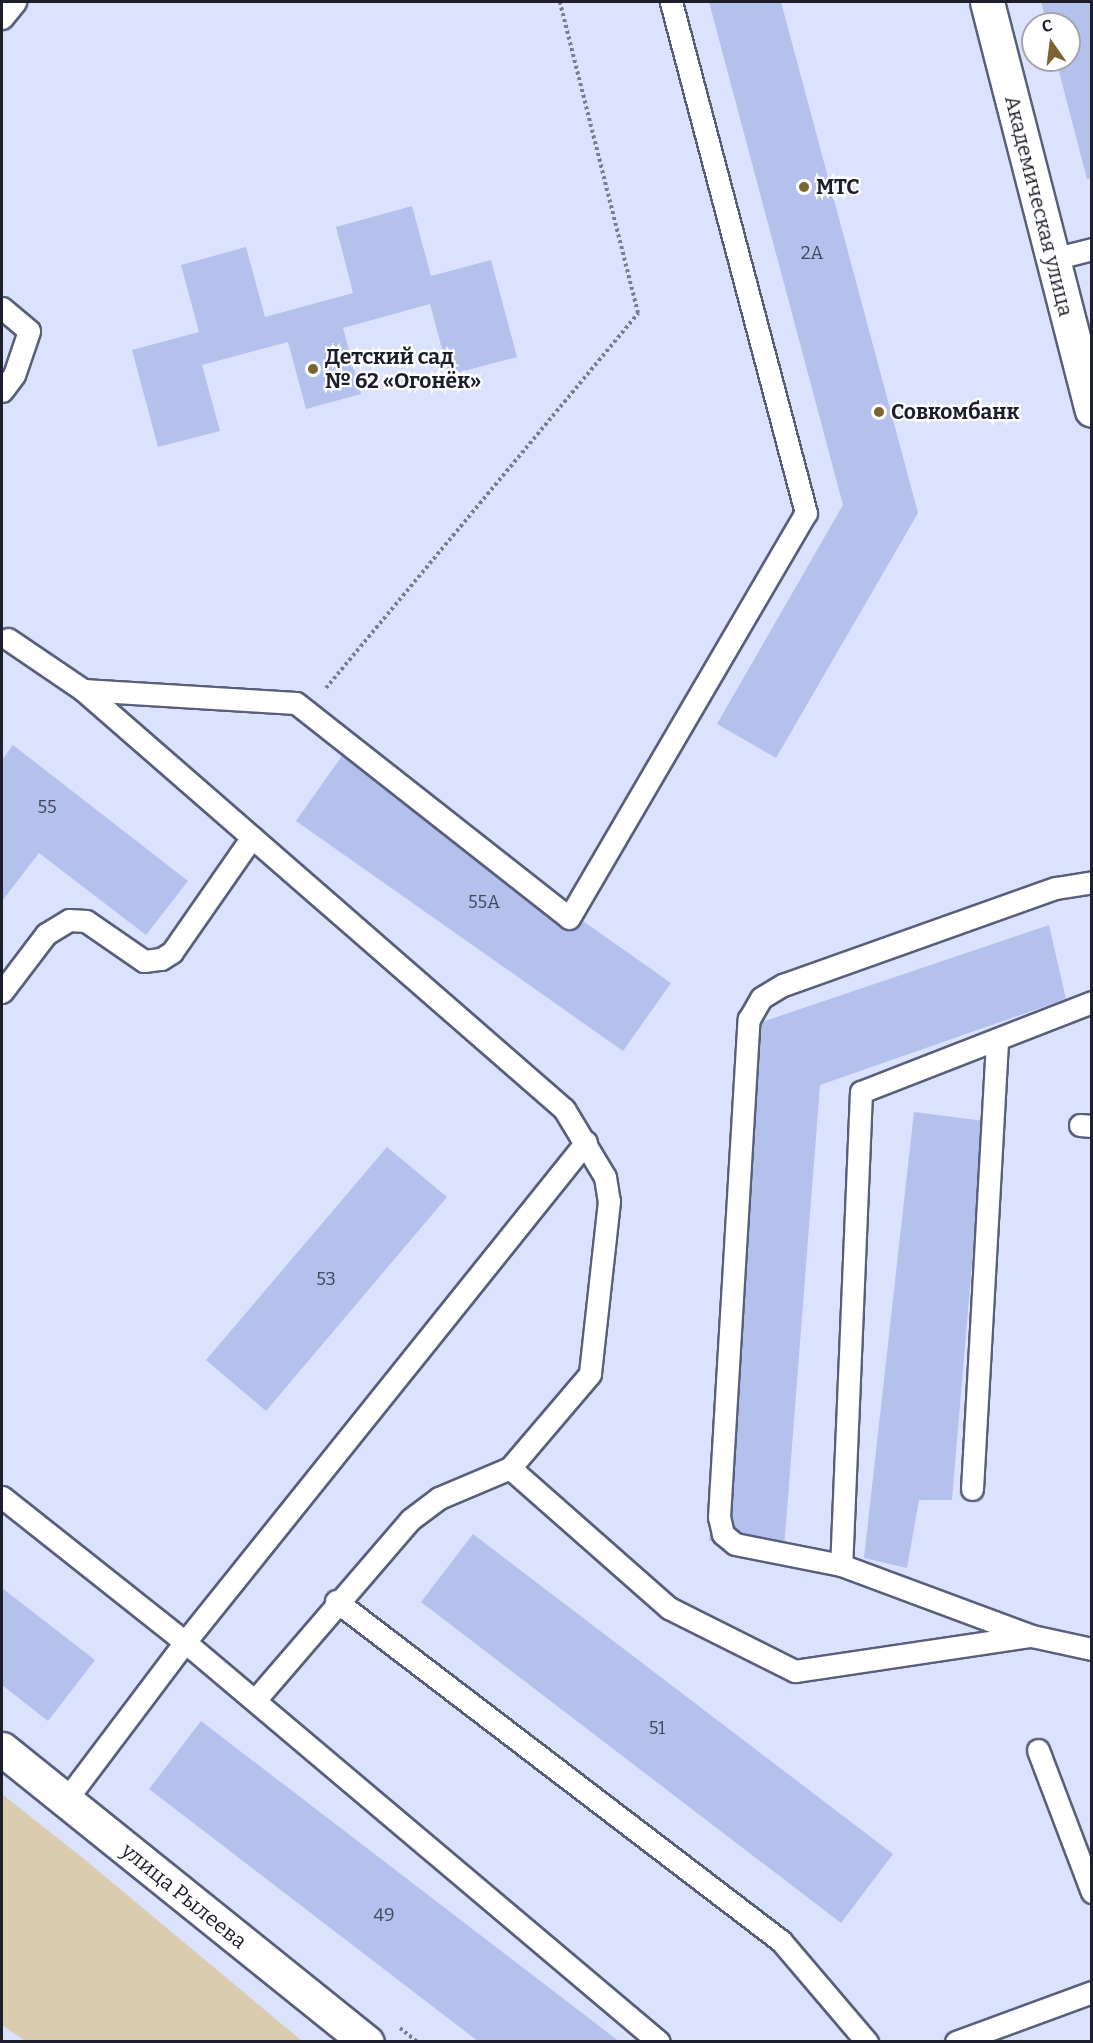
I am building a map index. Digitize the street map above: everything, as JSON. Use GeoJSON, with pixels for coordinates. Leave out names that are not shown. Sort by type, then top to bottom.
{"type":"FeatureCollection","features":[{"type":"Feature","properties":{"kind":"street","name":"Академическая улица"},"geometry":{"type":"LineString","coordinates":[[987,2],[1092,410]]}},
{"type":"Feature","properties":{"kind":"street","name":"улица Рылеева"},"geometry":{"type":"LineString","coordinates":[[2,1749],[367,2042]]}},
{"type":"Feature","properties":{"kind":"lane"},"geometry":{"type":"LineString","coordinates":[[2,18],[15,2]]}},
{"type":"Feature","properties":{"kind":"lane"},"geometry":{"type":"LineString","coordinates":[[82,690],[296,703],[568,918],[806,513],[671,2]]}},
{"type":"Feature","properties":{"kind":"lane"},"geometry":{"type":"LineString","coordinates":[[1053,259],[1092,249]]}},
{"type":"Feature","properties":{"kind":"lane"},"geometry":{"type":"LineString","coordinates":[[2,308],[29,331],[14,375],[2,391]]}},
{"type":"Feature","properties":{"kind":"lane"},"geometry":{"type":"LineString","coordinates":[[4,639],[82,690],[564,1109],[586,1142],[605,1177],[609,1201],[590,1374],[510,1468],[439,1498],[410,1520],[336,1601],[255,1700]]}},
{"type":"Feature","properties":{"kind":"lane"},"geometry":{"type":"LineString","coordinates":[[2,992],[45,934],[69,920],[86,921],[144,962],[161,960],[172,952],[252,837]]}},
{"type":"Feature","properties":{"kind":"lane"},"geometry":{"type":"LineString","coordinates":[[1092,882],[1056,888],[783,985],[761,998],[749,1019],[719,1517],[723,1534],[735,1544],[841,1565],[1032,1636],[1092,1649]]}},
{"type":"Feature","properties":{"kind":"lane"},"geometry":{"type":"LineString","coordinates":[[841,1565],[861,1092],[997,1041],[1092,1002]]}},
{"type":"Feature","properties":{"kind":"lane"},"geometry":{"type":"LineString","coordinates":[[972,1490],[997,1041]]}},
{"type":"Feature","properties":{"kind":"lane"},"geometry":{"type":"LineString","coordinates":[[65,1801],[185,1642],[586,1142]]}},
{"type":"Feature","properties":{"kind":"lane"},"geometry":{"type":"LineString","coordinates":[[510,1468],[669,1608],[795,1671],[1032,1636]]}},
{"type":"Feature","properties":{"kind":"lane"},"geometry":{"type":"LineString","coordinates":[[2,1497],[255,1700],[659,2042]]}},
{"type":"Feature","properties":{"kind":"lane"},"geometry":{"type":"LineString","coordinates":[[336,1601],[781,1941],[867,2042]]}},
{"type":"Feature","properties":{"kind":"lane"},"geometry":{"type":"LineString","coordinates":[[1038,1750],[1092,1892]]}},
{"type":"Feature","properties":{"kind":"lane"},"geometry":{"type":"LineString","coordinates":[[956,2042],[1092,1992]]}},
{"type":"Feature","properties":{"kind":"path"},"geometry":{"type":"LineString","coordinates":[[306,712],[638,313],[561,2]]}},
{"type":"Feature","properties":{"kind":"shaded area"},"geometry":{"type":"Polygon","coordinates":[[[2,1794],[84,1859],[302,2041],[25,2041],[2,2025],[2,1794]]]}},
{"type":"Feature","properties":{"kind":"building"},"geometry":{"type":"Polygon","coordinates":[[[709,2],[781,2],[918,513],[776,758],[717,724],[843,505],[709,2]]]}},
{"type":"Feature","properties":{"kind":"building"},"geometry":{"type":"Polygon","coordinates":[[[1041,2],[1092,2],[1092,178],[1087,179],[1059,72],[1081,72],[1081,12],[1044,12],[1041,2]]]}},
{"type":"Feature","properties":{"kind":"building"},"geometry":{"type":"Polygon","coordinates":[[[412,206],[431,276],[491,260],[517,357],[449,375],[430,304],[343,328],[361,394],[306,409],[288,342],[202,365],[220,431],[158,447],[132,350],[199,332],[181,265],[246,247],[265,317],[353,293],[336,227],[412,206]]]}},
{"type":"Feature","properties":{"kind":"building"},"geometry":{"type":"Polygon","coordinates":[[[13,745],[188,881],[146,935],[39,853],[2,901],[2,760],[13,745]]]}},
{"type":"Feature","properties":{"kind":"building"},"geometry":{"type":"Polygon","coordinates":[[[344,753],[671,983],[623,1051],[296,821],[344,753]]]}},
{"type":"Feature","properties":{"kind":"building"},"geometry":{"type":"Polygon","coordinates":[[[1049,925],[1066,999],[820,1085],[784,1549],[709,1541],[742,1250],[750,1026],[1049,925]]]}},
{"type":"Feature","properties":{"kind":"building"},"geometry":{"type":"Polygon","coordinates":[[[914,1112],[984,1121],[952,1500],[919,1500],[907,1568],[864,1558],[914,1112]]]}},
{"type":"Feature","properties":{"kind":"building"},"geometry":{"type":"Polygon","coordinates":[[[387,1147],[447,1197],[266,1411],[206,1360],[387,1147]]]}},
{"type":"Feature","properties":{"kind":"building"},"geometry":{"type":"Polygon","coordinates":[[[473,1534],[893,1854],[841,1923],[421,1602],[473,1534]]]}},
{"type":"Feature","properties":{"kind":"building"},"geometry":{"type":"Polygon","coordinates":[[[2,1588],[95,1660],[48,1721],[2,1685],[2,1588]]]}},
{"type":"Feature","properties":{"kind":"building"},"geometry":{"type":"Polygon","coordinates":[[[201,1721],[620,2042],[479,2042],[149,1789],[201,1721]]]}},
{"type":"Feature","properties":{"kind":"place","name":"МТС"},"geometry":{"type":"Point","coordinates":[804,187]}},
{"type":"Feature","properties":{"kind":"place","name":"Детский сад № 62 «Огонёк»"},"geometry":{"type":"Point","coordinates":[313,369]}},
{"type":"Feature","properties":{"kind":"place","name":"Совкомбанк"},"geometry":{"type":"Point","coordinates":[879,412]}}]}
